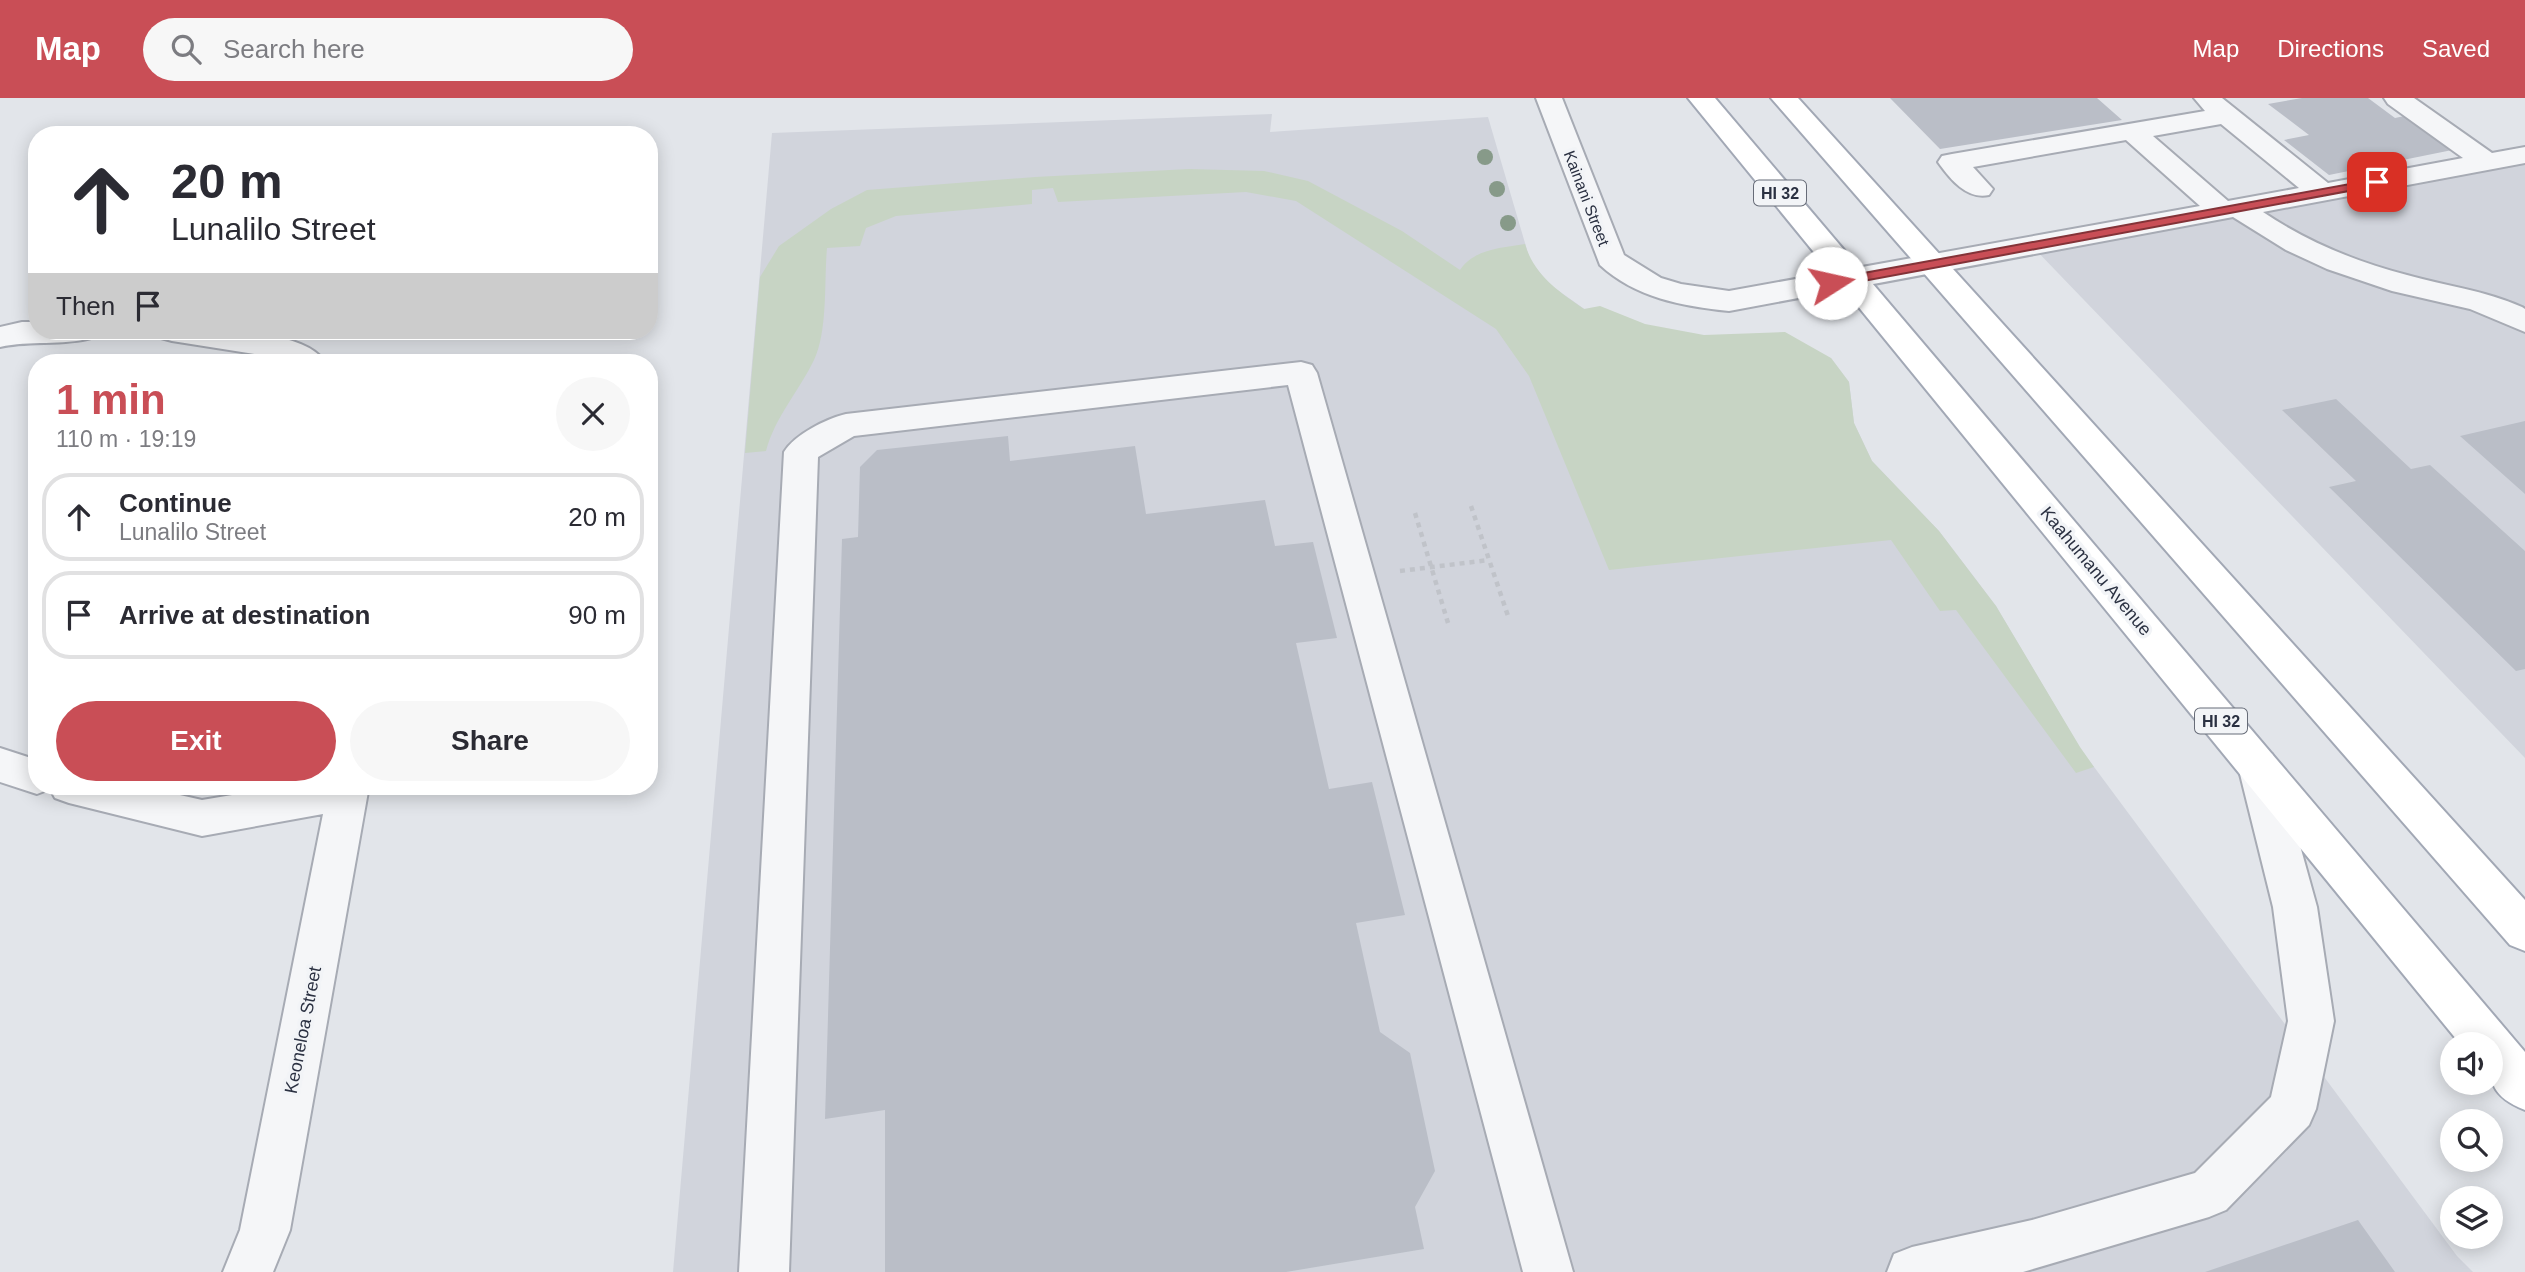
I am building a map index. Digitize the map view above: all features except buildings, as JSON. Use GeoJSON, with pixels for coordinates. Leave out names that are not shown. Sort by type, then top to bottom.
{"type":"FeatureCollection","features":[{"type":"Feature","properties":{"kind":"main road","name":"Kaahumanu Avenue"},"geometry":{"type":"LineString","coordinates":[[1701,98],[2479,1032]]}},
{"type":"Feature","properties":{"kind":"main road"},"geometry":{"type":"LineString","coordinates":[[1784,98],[2525,931]]}},
{"type":"Feature","properties":{"kind":"main road","name":"Kaahumanu Avenue"},"geometry":{"type":"LineString","coordinates":[[2503,1061],[2525,1087]]}},
{"type":"Feature","properties":{"kind":"street","name":"Kainani Street"},"geometry":{"type":"LineString","coordinates":[[1549,98],[1611,259],[1625,273],[1641,282],[1663,289],[1729,301],[2525,155]]}},
{"type":"Feature","properties":{"kind":"street"},"geometry":{"type":"LineString","coordinates":[[2397,98],[2487,162]]}},
{"type":"Feature","properties":{"kind":"street"},"geometry":{"type":"LineString","coordinates":[[1979,190],[1952,162],[2132,131],[2216,106],[2322,192]]}},
{"type":"Feature","properties":{"kind":"street"},"geometry":{"type":"LineString","coordinates":[[2132,131],[2230,209],[2272,232],[2348,267],[2404,284],[2482,301],[2525,322]]}},
{"type":"Feature","properties":{"kind":"street"},"geometry":{"type":"LineString","coordinates":[[2041,147],[2066,170]]}},
{"type":"Feature","properties":{"kind":"street"},"geometry":{"type":"LineString","coordinates":[[0,337],[28,332]]}},
{"type":"Feature","properties":{"kind":"street"},"geometry":{"type":"LineString","coordinates":[[230,340],[281,348],[293,354]]}},
{"type":"Feature","properties":{"kind":"street"},"geometry":{"type":"LineString","coordinates":[[764,1272],[801,452],[846,425],[1301,373],[1547,1268]]}},
{"type":"Feature","properties":{"kind":"street"},"geometry":{"type":"LineString","coordinates":[[0,765],[28,775]]}},
{"type":"Feature","properties":{"kind":"street"},"geometry":{"type":"LineString","coordinates":[[1912,1272],[2032,1245],[2209,1193],[2292,1109],[2311,1021],[2295,907],[2258,766]]}},
{"type":"Feature","properties":{"kind":"street"},"geometry":{"type":"LineString","coordinates":[[106,795],[202,818],[319,795]]}},
{"type":"Feature","properties":{"kind":"street","name":"Keoneloa Street"},"geometry":{"type":"LineString","coordinates":[[248,1272],[265,1230],[348,795]]}},
{"type":"Feature","properties":{"kind":"path"},"geometry":{"type":"LineString","coordinates":[[1471,506],[1508,616]]}},
{"type":"Feature","properties":{"kind":"path"},"geometry":{"type":"LineString","coordinates":[[1415,513],[1448,623]]}},
{"type":"Feature","properties":{"kind":"path"},"geometry":{"type":"LineString","coordinates":[[1357,576],[1489,560]]}},
{"type":"Feature","properties":{"kind":"shaded area"},"geometry":{"type":"Polygon","coordinates":[[[1272,114],[1270,132],[1488,117],[1530,260],[1549,284],[1614,330],[1668,347],[1831,358],[1849,382],[1854,423],[1872,461],[1939,531],[1996,606],[2080,748],[2440,1233],[2440,1249],[2452,1249],[2473,1272],[673,1272],[772,133],[1272,114]]]}},
{"type":"Feature","properties":{"kind":"shaded area"},"geometry":{"type":"Polygon","coordinates":[[[2525,155],[2525,758],[2032,246],[2525,155]]]}},
{"type":"Feature","properties":{"kind":"green space"},"geometry":{"type":"Polygon","coordinates":[[[1189,169],[1264,171],[1308,181],[1402,231],[1460,270],[1480,254],[1525,244],[1534,265],[1541,273],[1556,289],[1584,309],[1600,306],[1645,324],[1704,335],[1785,332],[1831,358],[1849,382],[1854,423],[1872,461],[1939,531],[1996,606],[2094,767],[2076,773],[1956,610],[1940,611],[1891,540],[1609,570],[1529,376],[1496,329],[1296,201],[1246,192],[1058,202],[1053,188],[1032,190],[1032,204],[896,216],[866,228],[860,246],[827,248],[822,335],[814,360],[781,415],[766,451],[745,453],[760,277],[779,246],[831,209],[867,190],[1189,169]]]}},
{"type":"Feature","properties":{"kind":"route"},"geometry":{"type":"LineString","coordinates":[[1831,283],[2377,182]]}}]}
